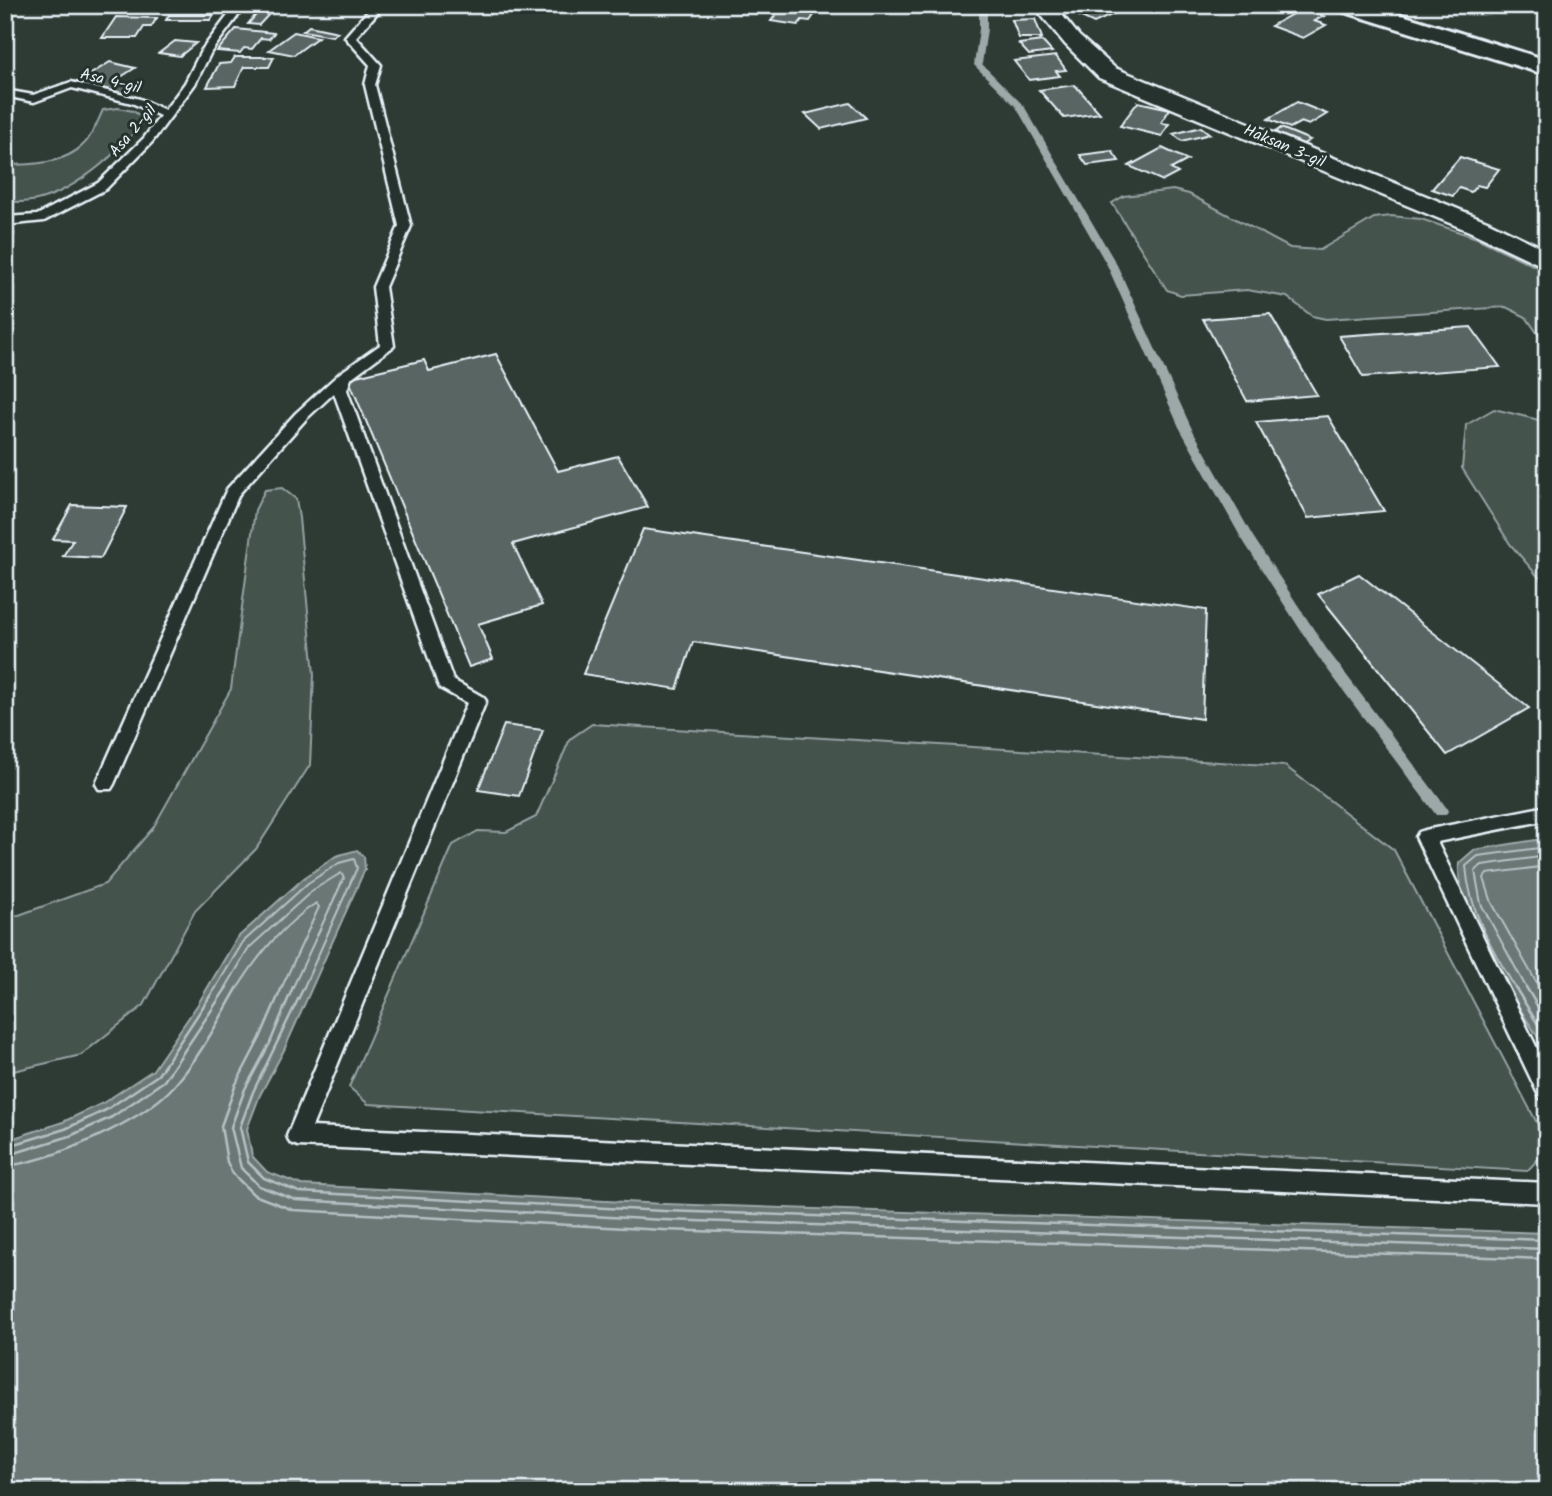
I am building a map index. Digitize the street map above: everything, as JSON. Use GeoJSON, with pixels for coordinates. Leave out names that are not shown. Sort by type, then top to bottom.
{"type":"FeatureCollection","features":[{"type":"Feature","properties":{"kind":"main road"},"geometry":{"type":"LineString","coordinates":[[1346,5],[1547,68]]}},
{"type":"Feature","properties":{"kind":"street","name":"Haksan 3-gil"},"geometry":{"type":"LineString","coordinates":[[1043,5],[1073,40],[1107,73],[1466,221],[1547,260]]}},
{"type":"Feature","properties":{"kind":"lane","name":"Asa 2-gil"},"geometry":{"type":"LineString","coordinates":[[5,221],[40,218],[102,186],[148,140],[190,84],[206,51],[241,5]]}},
{"type":"Feature","properties":{"kind":"lane"},"geometry":{"type":"LineString","coordinates":[[105,784],[232,492],[301,416],[345,376],[387,346],[379,287],[405,226],[370,85],[376,65],[350,37],[379,5]]}},
{"type":"Feature","properties":{"kind":"lane","name":"Asa 4-gil"},"geometry":{"type":"LineString","coordinates":[[5,93],[34,99],[71,85],[136,101],[167,115]]}},
{"type":"Feature","properties":{"kind":"lane"},"geometry":{"type":"LineString","coordinates":[[345,376],[340,390],[446,684],[477,701],[298,1136],[1547,1193]]}},
{"type":"Feature","properties":{"kind":"lane"},"geometry":{"type":"LineString","coordinates":[[1547,813],[1425,837],[1547,1091]]}},
{"type":"Feature","properties":{"kind":"shaded area"},"geometry":{"type":"Polygon","coordinates":[[[118,108],[133,111],[145,119],[102,164],[64,190],[44,198],[24,202],[5,200],[5,165],[36,164],[67,156],[87,141],[103,110],[118,108]]]}},
{"type":"Feature","properties":{"kind":"shaded area"},"geometry":{"type":"Polygon","coordinates":[[[1173,190],[1189,194],[1290,248],[1320,250],[1374,218],[1391,216],[1421,219],[1477,238],[1547,272],[1547,347],[1526,317],[1506,307],[1326,319],[1312,316],[1287,297],[1247,290],[1181,295],[1167,290],[1112,203],[1124,196],[1173,190]]]}},
{"type":"Feature","properties":{"kind":"shaded area"},"geometry":{"type":"Polygon","coordinates":[[[1494,409],[1547,422],[1547,587],[1510,544],[1462,468],[1466,425],[1494,409]]]}},
{"type":"Feature","properties":{"kind":"shaded area"},"geometry":{"type":"Polygon","coordinates":[[[282,488],[296,499],[299,518],[314,674],[310,765],[256,849],[195,911],[144,1005],[81,1055],[5,1073],[5,916],[19,915],[105,884],[153,828],[231,689],[255,510],[265,490],[282,488]]]}},
{"type":"Feature","properties":{"kind":"shaded area"},"geometry":{"type":"Polygon","coordinates":[[[592,724],[1285,766],[1394,850],[1547,1142],[1547,1150],[1527,1171],[368,1104],[349,1087],[453,845],[478,831],[506,832],[536,817],[570,739],[592,724]]]}},
{"type":"Feature","properties":{"kind":"water"},"geometry":{"type":"Polygon","coordinates":[[[1547,840],[1547,1052],[1505,986],[1477,934],[1460,885],[1459,863],[1474,850],[1547,840]]]}},
{"type":"Feature","properties":{"kind":"water"},"geometry":{"type":"Polygon","coordinates":[[[357,850],[364,857],[365,869],[284,1050],[260,1095],[247,1129],[252,1156],[267,1172],[302,1185],[664,1204],[1547,1233],[1547,1491],[5,1491],[5,1141],[63,1122],[103,1103],[153,1070],[198,1004],[237,938],[304,878],[336,856],[357,850]]]}},
{"type":"Feature","properties":{"kind":"building"},"geometry":{"type":"Polygon","coordinates":[[[185,5],[217,5],[215,10],[183,10],[185,5]]]}},
{"type":"Feature","properties":{"kind":"building"},"geometry":{"type":"Polygon","coordinates":[[[783,5],[821,5],[810,21],[802,20],[798,25],[771,21],[783,5]]]}},
{"type":"Feature","properties":{"kind":"building"},"geometry":{"type":"Polygon","coordinates":[[[1073,5],[1098,5],[1116,13],[1094,23],[1064,9],[1073,5]]]}},
{"type":"Feature","properties":{"kind":"building"},"geometry":{"type":"Polygon","coordinates":[[[1303,8],[1324,16],[1314,21],[1326,25],[1303,38],[1271,26],[1303,8]]]}},
{"type":"Feature","properties":{"kind":"building"},"geometry":{"type":"Polygon","coordinates":[[[260,10],[272,11],[259,25],[248,24],[260,10]]]}},
{"type":"Feature","properties":{"kind":"building"},"geometry":{"type":"Polygon","coordinates":[[[169,15],[214,15],[211,20],[166,20],[169,15]]]}},
{"type":"Feature","properties":{"kind":"building"},"geometry":{"type":"Polygon","coordinates":[[[116,17],[157,18],[151,27],[144,27],[137,38],[102,38],[116,17]]]}},
{"type":"Feature","properties":{"kind":"building"},"geometry":{"type":"Polygon","coordinates":[[[1035,19],[1042,38],[1019,38],[1012,20],[1035,19]]]}},
{"type":"Feature","properties":{"kind":"building"},"geometry":{"type":"Polygon","coordinates":[[[309,26],[338,32],[332,36],[303,31],[309,26]]]}},
{"type":"Feature","properties":{"kind":"building"},"geometry":{"type":"Polygon","coordinates":[[[236,29],[274,33],[269,39],[261,38],[252,49],[244,48],[240,53],[217,51],[236,29]]]}},
{"type":"Feature","properties":{"kind":"building"},"geometry":{"type":"Polygon","coordinates":[[[294,32],[318,37],[294,55],[269,50],[294,32]]]}},
{"type":"Feature","properties":{"kind":"building"},"geometry":{"type":"Polygon","coordinates":[[[175,41],[196,43],[180,56],[159,53],[175,41]]]}},
{"type":"Feature","properties":{"kind":"building"},"geometry":{"type":"Polygon","coordinates":[[[1042,41],[1052,52],[1029,55],[1019,44],[1042,41]]]}},
{"type":"Feature","properties":{"kind":"building"},"geometry":{"type":"Polygon","coordinates":[[[1056,56],[1066,70],[1056,71],[1060,76],[1029,80],[1014,61],[1056,56]]]}},
{"type":"Feature","properties":{"kind":"building"},"geometry":{"type":"Polygon","coordinates":[[[235,57],[274,57],[269,67],[244,67],[235,86],[207,87],[219,64],[231,63],[235,57]]]}},
{"type":"Feature","properties":{"kind":"building"},"geometry":{"type":"Polygon","coordinates":[[[110,62],[135,68],[113,82],[135,87],[125,94],[78,82],[110,62]]]}},
{"type":"Feature","properties":{"kind":"building"},"geometry":{"type":"Polygon","coordinates":[[[1075,85],[1100,113],[1064,118],[1039,90],[1075,85]]]}},
{"type":"Feature","properties":{"kind":"building"},"geometry":{"type":"Polygon","coordinates":[[[1138,102],[1170,109],[1161,123],[1169,124],[1162,136],[1120,126],[1138,102]]]}},
{"type":"Feature","properties":{"kind":"building"},"geometry":{"type":"Polygon","coordinates":[[[1297,102],[1327,114],[1309,125],[1301,122],[1290,128],[1268,119],[1297,102]]]}},
{"type":"Feature","properties":{"kind":"building"},"geometry":{"type":"Polygon","coordinates":[[[850,103],[866,118],[821,129],[805,114],[850,103]]]}},
{"type":"Feature","properties":{"kind":"building"},"geometry":{"type":"Polygon","coordinates":[[[1201,127],[1210,134],[1182,141],[1173,134],[1201,127]]]}},
{"type":"Feature","properties":{"kind":"building"},"geometry":{"type":"Polygon","coordinates":[[[1281,128],[1310,140],[1303,144],[1274,133],[1281,128]]]}},
{"type":"Feature","properties":{"kind":"building"},"geometry":{"type":"Polygon","coordinates":[[[1162,148],[1188,160],[1171,169],[1178,173],[1163,181],[1129,166],[1162,148]]]}},
{"type":"Feature","properties":{"kind":"building"},"geometry":{"type":"Polygon","coordinates":[[[1112,151],[1119,161],[1087,165],[1080,155],[1112,151]]]}},
{"type":"Feature","properties":{"kind":"building"},"geometry":{"type":"Polygon","coordinates":[[[1460,157],[1499,169],[1485,187],[1477,185],[1471,192],[1459,188],[1453,196],[1432,189],[1460,157]]]}},
{"type":"Feature","properties":{"kind":"building"},"geometry":{"type":"Polygon","coordinates":[[[14,234],[5,272],[5,235],[14,234]]]}},
{"type":"Feature","properties":{"kind":"building"},"geometry":{"type":"Polygon","coordinates":[[[1270,314],[1317,395],[1247,401],[1203,319],[1270,314]]]}},
{"type":"Feature","properties":{"kind":"building"},"geometry":{"type":"Polygon","coordinates":[[[1471,327],[1500,367],[1363,377],[1339,336],[1471,327]]]}},
{"type":"Feature","properties":{"kind":"building"},"geometry":{"type":"Polygon","coordinates":[[[496,354],[558,471],[618,456],[648,507],[513,544],[542,605],[478,624],[493,659],[469,667],[348,378],[424,360],[429,371],[496,354]]]}},
{"type":"Feature","properties":{"kind":"building"},"geometry":{"type":"Polygon","coordinates":[[[1328,416],[1384,511],[1308,518],[1256,422],[1328,416]]]}},
{"type":"Feature","properties":{"kind":"building"},"geometry":{"type":"Polygon","coordinates":[[[72,505],[127,507],[101,558],[63,556],[73,540],[53,539],[72,505]]]}},
{"type":"Feature","properties":{"kind":"building"},"geometry":{"type":"Polygon","coordinates":[[[643,529],[1206,610],[1202,719],[693,642],[677,689],[583,674],[643,529]]]}},
{"type":"Feature","properties":{"kind":"building"},"geometry":{"type":"Polygon","coordinates":[[[1359,574],[1529,708],[1447,755],[1318,594],[1359,574]]]}},
{"type":"Feature","properties":{"kind":"building"},"geometry":{"type":"Polygon","coordinates":[[[504,725],[543,730],[519,796],[478,790],[504,725]]]}},
{"type":"Feature","properties":{"kind":"waterway"},"geometry":{"type":"LineString","coordinates":[[983,5],[978,65],[1020,106],[1112,265],[1185,427],[1246,536],[1321,651],[1441,811]]}}]}
